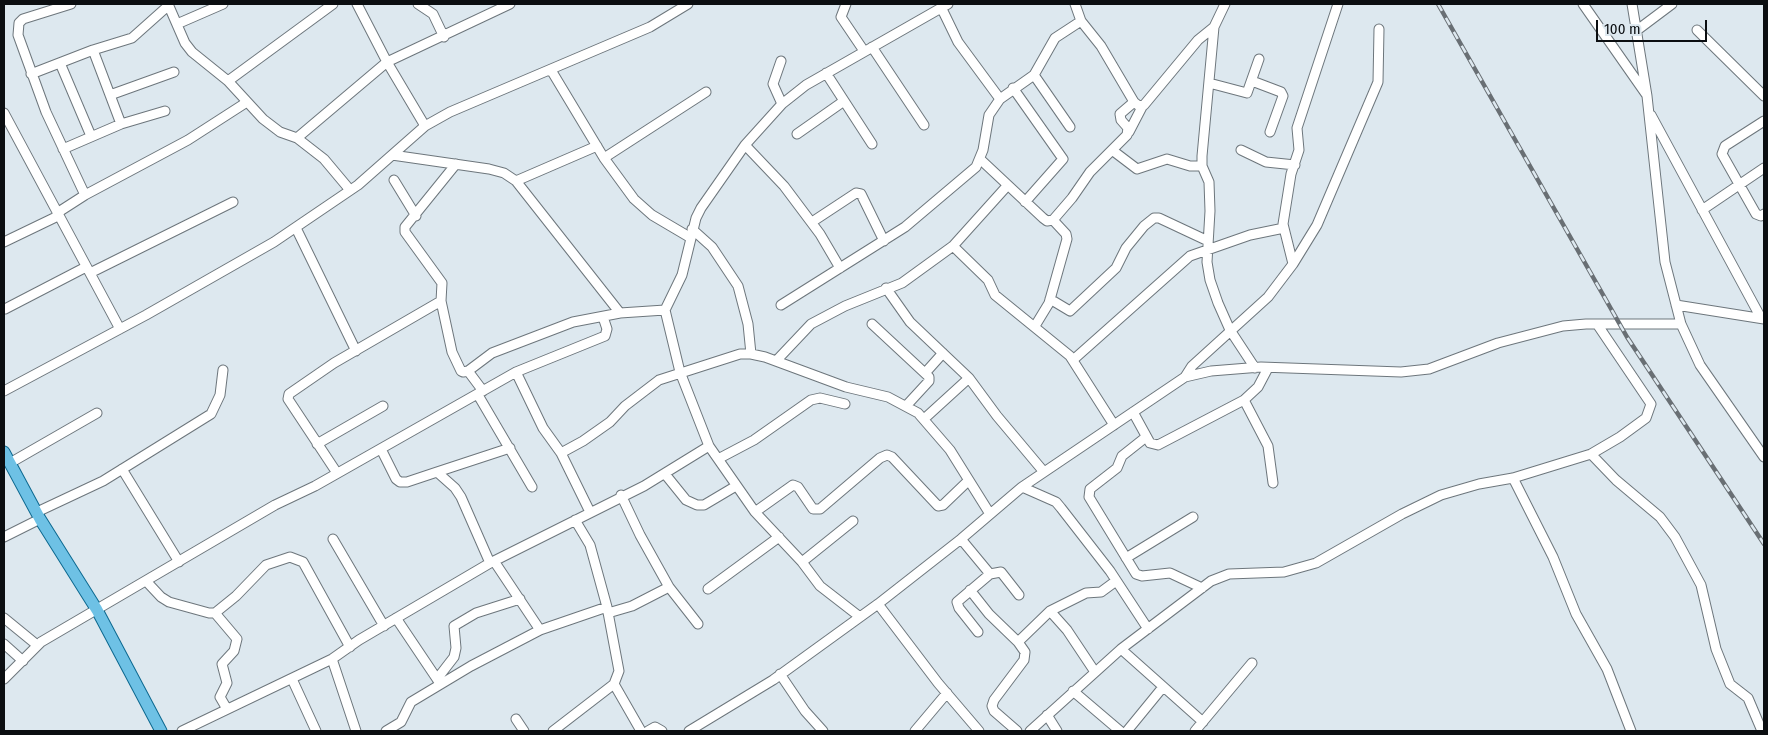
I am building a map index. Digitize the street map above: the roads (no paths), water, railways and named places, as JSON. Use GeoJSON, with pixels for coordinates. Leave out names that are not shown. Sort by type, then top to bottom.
{"type":"FeatureCollection","features":[{"type":"Feature","properties":{"kind":"main road"},"geometry":{"type":"LineString","coordinates":[[6,458],[98,610],[161,731]]}},
{"type":"Feature","properties":{"kind":"street"},"geometry":{"type":"LineString","coordinates":[[71,4],[19,23],[18,35],[31,74],[85,195]]}},
{"type":"Feature","properties":{"kind":"street"},"geometry":{"type":"LineString","coordinates":[[177,24],[223,4]]}},
{"type":"Feature","properties":{"kind":"street"},"geometry":{"type":"LineString","coordinates":[[228,81],[333,4]]}},
{"type":"Feature","properties":{"kind":"street"},"geometry":{"type":"LineString","coordinates":[[357,4],[386,62],[425,126]]}},
{"type":"Feature","properties":{"kind":"street"},"geometry":{"type":"LineString","coordinates":[[418,4],[433,14],[444,37]]}},
{"type":"Feature","properties":{"kind":"street"},"geometry":{"type":"LineString","coordinates":[[297,138],[386,62],[444,37],[510,4]]}},
{"type":"Feature","properties":{"kind":"street"},"geometry":{"type":"LineString","coordinates":[[4,391],[120,329],[296,228],[350,190],[425,126],[450,112],[650,27],[688,4]]}},
{"type":"Feature","properties":{"kind":"street"},"geometry":{"type":"LineString","coordinates":[[846,4],[841,17],[868,49],[924,125]]}},
{"type":"Feature","properties":{"kind":"street"},"geometry":{"type":"LineString","coordinates":[[980,159],[1047,221],[1053,220],[1072,198],[1090,172],[1129,132],[1138,104],[1102,46],[1081,21],[1075,4]]}},
{"type":"Feature","properties":{"kind":"street"},"geometry":{"type":"LineString","coordinates":[[1225,4],[1214,27],[1202,166],[1209,182],[1208,245],[1210,280],[1230,330],[1255,368]]}},
{"type":"Feature","properties":{"kind":"street"},"geometry":{"type":"LineString","coordinates":[[1293,264],[1284,228],[1290,182],[1299,150],[1297,128],[1338,4]]}},
{"type":"Feature","properties":{"kind":"street"},"geometry":{"type":"LineString","coordinates":[[1583,4],[1647,96]]}},
{"type":"Feature","properties":{"kind":"street"},"geometry":{"type":"LineString","coordinates":[[1632,4],[1649,110],[1666,262],[1681,324],[1700,365],[1764,457]]}},
{"type":"Feature","properties":{"kind":"street"},"geometry":{"type":"LineString","coordinates":[[1636,31],[1672,4]]}},
{"type":"Feature","properties":{"kind":"street"},"geometry":{"type":"LineString","coordinates":[[31,74],[93,50],[132,38],[168,5],[185,42],[192,52],[228,81],[247,102],[280,132],[297,138],[324,159],[350,190]]}},
{"type":"Feature","properties":{"kind":"street"},"geometry":{"type":"LineString","coordinates":[[860,617],[820,586],[802,562],[755,512],[709,446],[680,372],[665,310],[682,275],[696,218],[717,182],[745,144],[796,91],[944,5],[958,42],[1000,99]]}},
{"type":"Feature","properties":{"kind":"street"},"geometry":{"type":"LineString","coordinates":[[781,305],[906,227],[976,167],[980,159],[989,115],[1000,99],[1034,75],[1055,38],[1081,21]]}},
{"type":"Feature","properties":{"kind":"street"},"geometry":{"type":"LineString","coordinates":[[1129,132],[1119,117],[1138,104],[1198,40],[1214,27]]}},
{"type":"Feature","properties":{"kind":"street"},"geometry":{"type":"LineString","coordinates":[[1185,377],[1192,366],[1268,297],[1293,264],[1324,212],[1378,82],[1379,29]]}},
{"type":"Feature","properties":{"kind":"street"},"geometry":{"type":"LineString","coordinates":[[1697,30],[1764,95]]}},
{"type":"Feature","properties":{"kind":"street"},"geometry":{"type":"LineString","coordinates":[[93,50],[121,124]]}},
{"type":"Feature","properties":{"kind":"street"},"geometry":{"type":"LineString","coordinates":[[1209,83],[1245,93],[1249,91],[1259,59]]}},
{"type":"Feature","properties":{"kind":"street"},"geometry":{"type":"LineString","coordinates":[[781,61],[773,84],[782,104]]}},
{"type":"Feature","properties":{"kind":"street"},"geometry":{"type":"LineString","coordinates":[[60,63],[91,136]]}},
{"type":"Feature","properties":{"kind":"street"},"geometry":{"type":"LineString","coordinates":[[551,70],[604,158],[642,207],[692,234],[712,248],[738,286],[748,324],[751,354]]}},
{"type":"Feature","properties":{"kind":"street"},"geometry":{"type":"LineString","coordinates":[[110,94],[174,72]]}},
{"type":"Feature","properties":{"kind":"street"},"geometry":{"type":"LineString","coordinates":[[826,73],[872,144]]}},
{"type":"Feature","properties":{"kind":"street"},"geometry":{"type":"LineString","coordinates":[[1034,75],[1070,127]]}},
{"type":"Feature","properties":{"kind":"street"},"geometry":{"type":"LineString","coordinates":[[1252,80],[1281,92],[1283,96],[1270,132]]}},
{"type":"Feature","properties":{"kind":"street"},"geometry":{"type":"LineString","coordinates":[[1013,88],[1064,159],[1026,202]]}},
{"type":"Feature","properties":{"kind":"street"},"geometry":{"type":"LineString","coordinates":[[604,158],[706,92]]}},
{"type":"Feature","properties":{"kind":"street"},"geometry":{"type":"LineString","coordinates":[[797,134],[844,101]]}},
{"type":"Feature","properties":{"kind":"street"},"geometry":{"type":"LineString","coordinates":[[4,242],[58,214],[85,195],[188,140],[247,102]]}},
{"type":"Feature","properties":{"kind":"street"},"geometry":{"type":"LineString","coordinates":[[1649,110],[1762,319]]}},
{"type":"Feature","properties":{"kind":"street"},"geometry":{"type":"LineString","coordinates":[[63,149],[121,124],[165,111]]}},
{"type":"Feature","properties":{"kind":"street"},"geometry":{"type":"LineString","coordinates":[[4,113],[120,329]]}},
{"type":"Feature","properties":{"kind":"street"},"geometry":{"type":"LineString","coordinates":[[1764,121],[1725,146],[1722,150],[1723,159],[1756,214],[1761,216],[1764,214]]}},
{"type":"Feature","properties":{"kind":"street"},"geometry":{"type":"LineString","coordinates":[[745,144],[784,186],[812,222],[840,268]]}},
{"type":"Feature","properties":{"kind":"street"},"geometry":{"type":"LineString","coordinates":[[516,181],[597,146]]}},
{"type":"Feature","properties":{"kind":"street"},"geometry":{"type":"LineString","coordinates":[[1112,150],[1137,169],[1167,159],[1197,168],[1202,166]]}},
{"type":"Feature","properties":{"kind":"street"},"geometry":{"type":"LineString","coordinates":[[1241,150],[1266,162],[1294,165]]}},
{"type":"Feature","properties":{"kind":"street"},"geometry":{"type":"LineString","coordinates":[[392,155],[489,169],[504,173],[516,181],[620,314]]}},
{"type":"Feature","properties":{"kind":"street"},"geometry":{"type":"LineString","coordinates":[[456,164],[416,216],[405,227],[405,232],[442,283],[441,301],[448,326],[452,352],[460,370],[463,372],[468,370],[492,353],[573,322],[620,314],[665,310]]}},
{"type":"Feature","properties":{"kind":"street"},"geometry":{"type":"LineString","coordinates":[[1702,210],[1764,168]]}},
{"type":"Feature","properties":{"kind":"street"},"geometry":{"type":"LineString","coordinates":[[394,180],[416,216]]}},
{"type":"Feature","properties":{"kind":"street"},"geometry":{"type":"LineString","coordinates":[[776,361],[811,324],[886,288],[902,283],[953,246],[1007,186]]}},
{"type":"Feature","properties":{"kind":"street"},"geometry":{"type":"LineString","coordinates":[[812,222],[856,193],[861,194],[884,241]]}},
{"type":"Feature","properties":{"kind":"street"},"geometry":{"type":"LineString","coordinates":[[5,309],[233,202]]}},
{"type":"Feature","properties":{"kind":"street"},"geometry":{"type":"LineString","coordinates":[[1050,299],[1070,311],[1116,268],[1126,248],[1144,226],[1154,218],[1159,218],[1208,245]]}},
{"type":"Feature","properties":{"kind":"street"},"geometry":{"type":"LineString","coordinates":[[1035,326],[1050,299],[1067,236],[1053,220]]}},
{"type":"Feature","properties":{"kind":"street"},"geometry":{"type":"LineString","coordinates":[[296,228],[356,351]]}},
{"type":"Feature","properties":{"kind":"street"},"geometry":{"type":"LineString","coordinates":[[1073,360],[1190,256],[1208,245],[1284,228]]}},
{"type":"Feature","properties":{"kind":"street"},"geometry":{"type":"LineString","coordinates":[[953,246],[988,280],[995,295],[1035,326],[1073,360],[1114,425]]}},
{"type":"Feature","properties":{"kind":"street"},"geometry":{"type":"LineString","coordinates":[[886,288],[910,322],[969,378],[997,416],[1044,472]]}},
{"type":"Feature","properties":{"kind":"street"},"geometry":{"type":"LineString","coordinates":[[336,474],[288,399],[290,392],[334,363],[441,301]]}},
{"type":"Feature","properties":{"kind":"street"},"geometry":{"type":"LineString","coordinates":[[1676,305],[1762,319]]}},
{"type":"Feature","properties":{"kind":"street"},"geometry":{"type":"LineString","coordinates":[[4,679],[37,645],[275,505],[336,474],[516,372],[605,336],[607,329],[603,317]]}},
{"type":"Feature","properties":{"kind":"street"},"geometry":{"type":"LineString","coordinates":[[872,324],[926,372],[929,381],[906,406]]}},
{"type":"Feature","properties":{"kind":"street"},"geometry":{"type":"LineString","coordinates":[[1030,731],[1121,649],[1202,588],[1229,574],[1284,572],[1316,563],[1402,514],[1441,495],[1479,484],[1513,478],[1591,454],[1646,418],[1651,408],[1650,401],[1597,324]]}},
{"type":"Feature","properties":{"kind":"street"},"geometry":{"type":"LineString","coordinates":[[689,731],[780,674],[860,617],[961,539],[1022,487],[1185,377],[1211,371],[1255,368],[1401,372],[1429,369],[1498,343],[1563,326],[1681,324]]}},
{"type":"Feature","properties":{"kind":"street"},"geometry":{"type":"LineString","coordinates":[[926,372],[943,353]]}},
{"type":"Feature","properties":{"kind":"street"},"geometry":{"type":"LineString","coordinates":[[561,453],[583,441],[610,422],[625,406],[659,380],[740,354],[751,354],[888,398],[906,406],[924,419],[950,450],[990,514]]}},
{"type":"Feature","properties":{"kind":"street"},"geometry":{"type":"LineString","coordinates":[[1133,412],[1146,437],[1153,445],[1158,445],[1244,400],[1258,387],[1268,368]]}},
{"type":"Feature","properties":{"kind":"street"},"geometry":{"type":"LineString","coordinates":[[4,537],[39,515],[103,481],[211,414],[220,395],[223,370]]}},
{"type":"Feature","properties":{"kind":"street"},"geometry":{"type":"LineString","coordinates":[[468,370],[532,488]]}},
{"type":"Feature","properties":{"kind":"street"},"geometry":{"type":"LineString","coordinates":[[516,372],[543,428],[561,453],[590,512]]}},
{"type":"Feature","properties":{"kind":"street"},"geometry":{"type":"LineString","coordinates":[[924,419],[969,378]]}},
{"type":"Feature","properties":{"kind":"street"},"geometry":{"type":"LineString","coordinates":[[718,459],[754,440],[811,400],[820,398],[845,404]]}},
{"type":"Feature","properties":{"kind":"street"},"geometry":{"type":"LineString","coordinates":[[1244,400],[1268,446],[1274,483]]}},
{"type":"Feature","properties":{"kind":"street"},"geometry":{"type":"LineString","coordinates":[[317,444],[383,406]]}},
{"type":"Feature","properties":{"kind":"street"},"geometry":{"type":"LineString","coordinates":[[6,458],[97,413]]}},
{"type":"Feature","properties":{"kind":"street"},"geometry":{"type":"LineString","coordinates":[[1146,437],[1122,456],[1119,466],[1090,489],[1088,494],[1126,558],[1139,576],[1170,573],[1202,588]]}},
{"type":"Feature","properties":{"kind":"street"},"geometry":{"type":"LineString","coordinates":[[182,731],[332,659],[396,618],[492,562],[665,474],[709,446]]}},
{"type":"Feature","properties":{"kind":"street"},"geometry":{"type":"LineString","coordinates":[[381,449],[396,479],[400,482],[406,482],[510,448]]}},
{"type":"Feature","properties":{"kind":"street"},"geometry":{"type":"LineString","coordinates":[[1591,454],[1616,480],[1660,517],[1675,537],[1701,585],[1716,649],[1730,684],[1748,698],[1762,731]]}},
{"type":"Feature","properties":{"kind":"street"},"geometry":{"type":"LineString","coordinates":[[755,512],[793,485],[798,487],[813,509],[820,509],[880,458],[887,455],[892,457],[938,506],[943,505],[968,481]]}},
{"type":"Feature","properties":{"kind":"street"},"geometry":{"type":"LineString","coordinates":[[122,469],[179,562]]}},
{"type":"Feature","properties":{"kind":"street"},"geometry":{"type":"LineString","coordinates":[[437,472],[461,497],[492,562],[520,599],[540,630]]}},
{"type":"Feature","properties":{"kind":"street"},"geometry":{"type":"LineString","coordinates":[[665,474],[686,500],[697,506],[704,505],[736,486]]}},
{"type":"Feature","properties":{"kind":"street"},"geometry":{"type":"LineString","coordinates":[[1513,478],[1553,557],[1576,614],[1607,669],[1632,731]]}},
{"type":"Feature","properties":{"kind":"street"},"geometry":{"type":"LineString","coordinates":[[1022,487],[1056,502],[1116,581],[1148,629]]}},
{"type":"Feature","properties":{"kind":"street"},"geometry":{"type":"LineString","coordinates":[[621,495],[668,587],[698,624]]}},
{"type":"Feature","properties":{"kind":"street"},"geometry":{"type":"LineString","coordinates":[[1126,558],[1193,517]]}},
{"type":"Feature","properties":{"kind":"street"},"geometry":{"type":"LineString","coordinates":[[553,731],[614,684],[619,671],[608,610],[590,545],[575,520]]}},
{"type":"Feature","properties":{"kind":"street"},"geometry":{"type":"LineString","coordinates":[[802,562],[853,521]]}},
{"type":"Feature","properties":{"kind":"street"},"geometry":{"type":"LineString","coordinates":[[708,589],[779,537]]}},
{"type":"Feature","properties":{"kind":"street"},"geometry":{"type":"LineString","coordinates":[[333,538],[384,626]]}},
{"type":"Feature","properties":{"kind":"street"},"geometry":{"type":"LineString","coordinates":[[961,539],[990,574]]}},
{"type":"Feature","properties":{"kind":"street"},"geometry":{"type":"LineString","coordinates":[[146,581],[161,597],[169,602],[202,612],[215,613],[236,596],[266,565],[290,557],[303,562],[350,646]]}},
{"type":"Feature","properties":{"kind":"street"},"geometry":{"type":"LineString","coordinates":[[978,632],[957,604],[958,600],[990,574],[1002,572],[1019,595]]}},
{"type":"Feature","properties":{"kind":"street"},"geometry":{"type":"LineString","coordinates":[[1018,642],[1050,611],[1086,593],[1101,592],[1116,581]]}},
{"type":"Feature","properties":{"kind":"street"},"geometry":{"type":"LineString","coordinates":[[386,731],[401,722],[411,702],[439,682],[540,630],[642,602],[668,587]]}},
{"type":"Feature","properties":{"kind":"street"},"geometry":{"type":"LineString","coordinates":[[970,590],[989,614],[1018,642],[1025,656],[994,700],[992,706],[994,711],[1017,731]]}},
{"type":"Feature","properties":{"kind":"street"},"geometry":{"type":"LineString","coordinates":[[439,682],[454,656],[456,648],[454,626],[476,613],[520,599]]}},
{"type":"Feature","properties":{"kind":"street"},"geometry":{"type":"LineString","coordinates":[[878,604],[979,731]]}},
{"type":"Feature","properties":{"kind":"street"},"geometry":{"type":"LineString","coordinates":[[1050,611],[1067,630],[1095,672]]}},
{"type":"Feature","properties":{"kind":"street"},"geometry":{"type":"LineString","coordinates":[[215,613],[237,640],[234,651],[222,664],[227,683],[220,697],[227,709]]}},
{"type":"Feature","properties":{"kind":"street"},"geometry":{"type":"LineString","coordinates":[[4,618],[37,645]]}},
{"type":"Feature","properties":{"kind":"street"},"geometry":{"type":"LineString","coordinates":[[396,618],[439,682]]}},
{"type":"Feature","properties":{"kind":"street"},"geometry":{"type":"LineString","coordinates":[[4,644],[23,660]]}},
{"type":"Feature","properties":{"kind":"street"},"geometry":{"type":"LineString","coordinates":[[1121,649],[1203,722]]}},
{"type":"Feature","properties":{"kind":"street"},"geometry":{"type":"LineString","coordinates":[[332,659],[356,731]]}},
{"type":"Feature","properties":{"kind":"street"},"geometry":{"type":"LineString","coordinates":[[1195,731],[1252,663]]}},
{"type":"Feature","properties":{"kind":"street"},"geometry":{"type":"LineString","coordinates":[[780,674],[805,711],[823,731]]}},
{"type":"Feature","properties":{"kind":"street"},"geometry":{"type":"LineString","coordinates":[[292,679],[316,731]]}},
{"type":"Feature","properties":{"kind":"street"},"geometry":{"type":"LineString","coordinates":[[614,684],[641,731]]}},
{"type":"Feature","properties":{"kind":"street"},"geometry":{"type":"LineString","coordinates":[[1127,731],[1163,687]]}},
{"type":"Feature","properties":{"kind":"street"},"geometry":{"type":"LineString","coordinates":[[1073,692],[1120,731]]}},
{"type":"Feature","properties":{"kind":"street"},"geometry":{"type":"LineString","coordinates":[[915,731],[947,693]]}},
{"type":"Feature","properties":{"kind":"street"},"geometry":{"type":"LineString","coordinates":[[1047,716],[1057,731]]}},
{"type":"Feature","properties":{"kind":"street"},"geometry":{"type":"LineString","coordinates":[[516,719],[524,731]]}},
{"type":"Feature","properties":{"kind":"street"},"geometry":{"type":"LineString","coordinates":[[648,731],[655,727],[662,731]]}},
{"type":"Feature","properties":{"kind":"railway"},"geometry":{"type":"LineString","coordinates":[[1438,4],[1627,337],[1764,544]]}}]}
